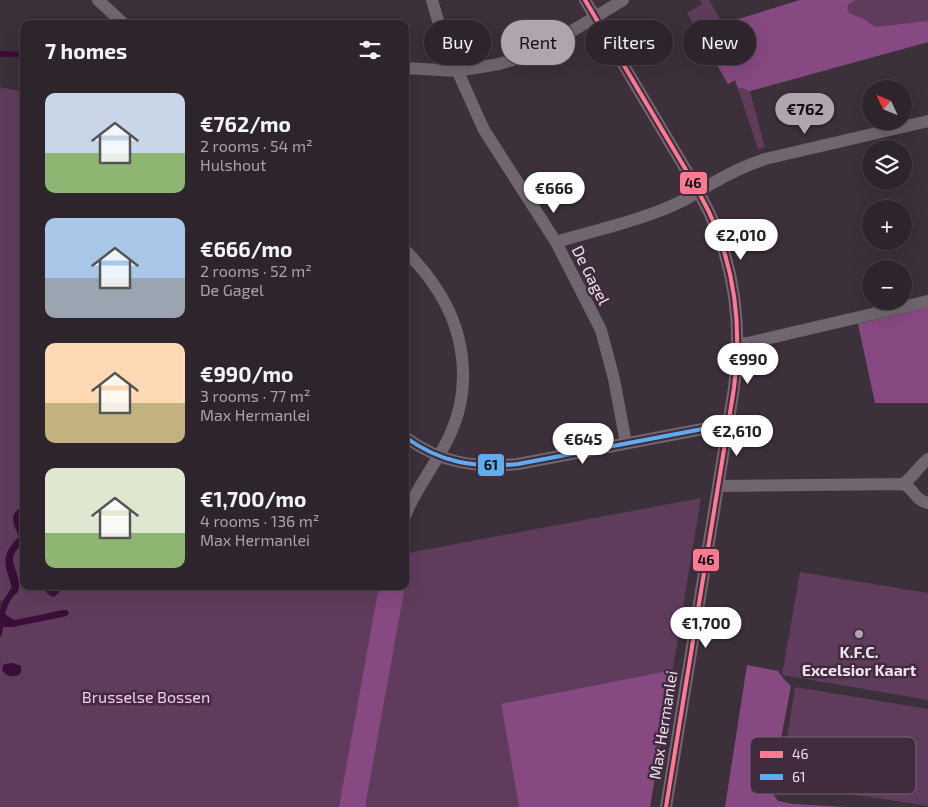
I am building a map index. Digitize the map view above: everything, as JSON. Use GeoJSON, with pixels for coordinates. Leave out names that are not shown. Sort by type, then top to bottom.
{"type":"FeatureCollection","features":[{"type":"Feature","properties":{"kind":"street"},"geometry":{"type":"LineString","coordinates":[[99,0],[120,20]]}},
{"type":"Feature","properties":{"kind":"street","name":"De Gagel"},"geometry":{"type":"LineString","coordinates":[[432,0],[439,24],[484,130],[556,242],[601,330],[614,379],[626,443]]}},
{"type":"Feature","properties":{"kind":"street","name":"Max Hermanlei"},"geometry":{"type":"LineString","coordinates":[[585,0],[698,191],[712,219],[730,270],[737,314],[736,374],[729,424],[666,807]]}},
{"type":"Feature","properties":{"kind":"street"},"geometry":{"type":"LineString","coordinates":[[409,68],[458,71],[499,64],[549,45],[623,0]]}},
{"type":"Feature","properties":{"kind":"street"},"geometry":{"type":"LineString","coordinates":[[556,242],[658,211],[681,202],[734,171],[765,159],[928,121]]}},
{"type":"Feature","properties":{"kind":"street"},"geometry":{"type":"LineString","coordinates":[[409,255],[434,283],[452,316],[458,332],[463,368],[463,387],[460,403],[449,437],[409,508]]}},
{"type":"Feature","properties":{"kind":"street"},"geometry":{"type":"LineString","coordinates":[[738,344],[928,301]]}},
{"type":"Feature","properties":{"kind":"street"},"geometry":{"type":"LineString","coordinates":[[409,439],[438,456],[480,466],[500,466],[729,424]]}},
{"type":"Feature","properties":{"kind":"street"},"geometry":{"type":"LineString","coordinates":[[903,484],[928,459]]}},
{"type":"Feature","properties":{"kind":"street"},"geometry":{"type":"LineString","coordinates":[[719,486],[903,484],[910,488],[919,500],[928,503]]}},
{"type":"Feature","properties":{"kind":"green space"},"geometry":{"type":"Polygon","coordinates":[[[700,0],[709,0],[721,20],[691,20],[687,13],[702,4],[700,0]]]}},
{"type":"Feature","properties":{"kind":"green space"},"geometry":{"type":"Polygon","coordinates":[[[800,0],[928,0],[928,42],[750,91],[765,148],[758,149],[735,80],[728,84],[717,65],[756,65],[756,20],[736,20],[800,0]]]}},
{"type":"Feature","properties":{"kind":"green space"},"geometry":{"type":"Polygon","coordinates":[[[0,87],[20,91],[20,509],[13,524],[19,537],[9,549],[6,560],[6,567],[12,587],[3,601],[0,600],[0,87]]]}},
{"type":"Feature","properties":{"kind":"green space","name":"Brusselse Bossen"},"geometry":{"type":"Polygon","coordinates":[[[701,498],[650,807],[501,705],[519,807],[0,807],[0,638],[7,607],[19,589],[19,581],[13,559],[14,554],[20,547],[20,590],[409,590],[409,553],[701,498]]]}},
{"type":"Feature","properties":{"kind":"green space","name":"K.F.C. Excelsior Kaart"},"geometry":{"type":"Polygon","coordinates":[[[800,572],[928,593],[928,700],[782,675],[800,572]]]}},
{"type":"Feature","properties":{"kind":"green space"},"geometry":{"type":"Polygon","coordinates":[[[795,687],[928,709],[928,806],[851,794],[916,794],[916,737],[787,737],[795,687]]]}},
{"type":"Feature","properties":{"kind":"shaded area"},"geometry":{"type":"Polygon","coordinates":[[[800,0],[856,0],[847,7],[849,13],[866,20],[875,27],[928,21],[928,42],[750,91],[738,88],[735,80],[728,84],[717,65],[756,65],[756,20],[736,20],[800,0]]]}},
{"type":"Feature","properties":{"kind":"shaded area"},"geometry":{"type":"Polygon","coordinates":[[[0,51],[20,52],[20,57],[0,57],[0,51]]]}},
{"type":"Feature","properties":{"kind":"shaded area"},"geometry":{"type":"Polygon","coordinates":[[[928,307],[928,403],[875,403],[858,324],[928,307]]]}},
{"type":"Feature","properties":{"kind":"shaded area"},"geometry":{"type":"Polygon","coordinates":[[[20,508],[18,517],[20,522],[20,547],[17,549],[13,560],[19,584],[17,593],[10,600],[5,614],[15,620],[63,610],[67,610],[69,613],[67,616],[13,627],[3,627],[0,638],[0,610],[3,601],[12,587],[5,560],[9,549],[19,537],[13,519],[20,508]]]}},
{"type":"Feature","properties":{"kind":"shaded area"},"geometry":{"type":"Polygon","coordinates":[[[44,590],[60,590],[54,597],[44,590]]]}},
{"type":"Feature","properties":{"kind":"shaded area"},"geometry":{"type":"Polygon","coordinates":[[[378,590],[404,590],[365,807],[339,807],[378,590]]]}},
{"type":"Feature","properties":{"kind":"shaded area"},"geometry":{"type":"Polygon","coordinates":[[[13,663],[21,666],[21,672],[19,675],[9,676],[2,670],[4,664],[13,663]]]}},
{"type":"Feature","properties":{"kind":"shaded area"},"geometry":{"type":"Polygon","coordinates":[[[747,665],[778,671],[791,686],[781,737],[750,737],[750,794],[773,794],[778,801],[793,804],[847,807],[725,807],[747,665]]]}},
{"type":"Feature","properties":{"kind":"shaded area"},"geometry":{"type":"Polygon","coordinates":[[[673,670],[650,807],[519,807],[501,704],[673,670]]]}},
{"type":"Feature","properties":{"kind":"transit line","name":"46"},"geometry":{"type":"LineString","coordinates":[[585,0],[709,212],[725,255],[734,298],[737,343],[734,388],[666,807]]}},
{"type":"Feature","properties":{"kind":"transit line","name":"61"},"geometry":{"type":"LineString","coordinates":[[409,440],[432,453],[458,462],[502,465],[518,464],[729,424]]}},
{"type":"Feature","properties":{"kind":"place","name":"K.F.C. Excelsior Kaart"},"geometry":{"type":"Point","coordinates":[859,634]}}]}
